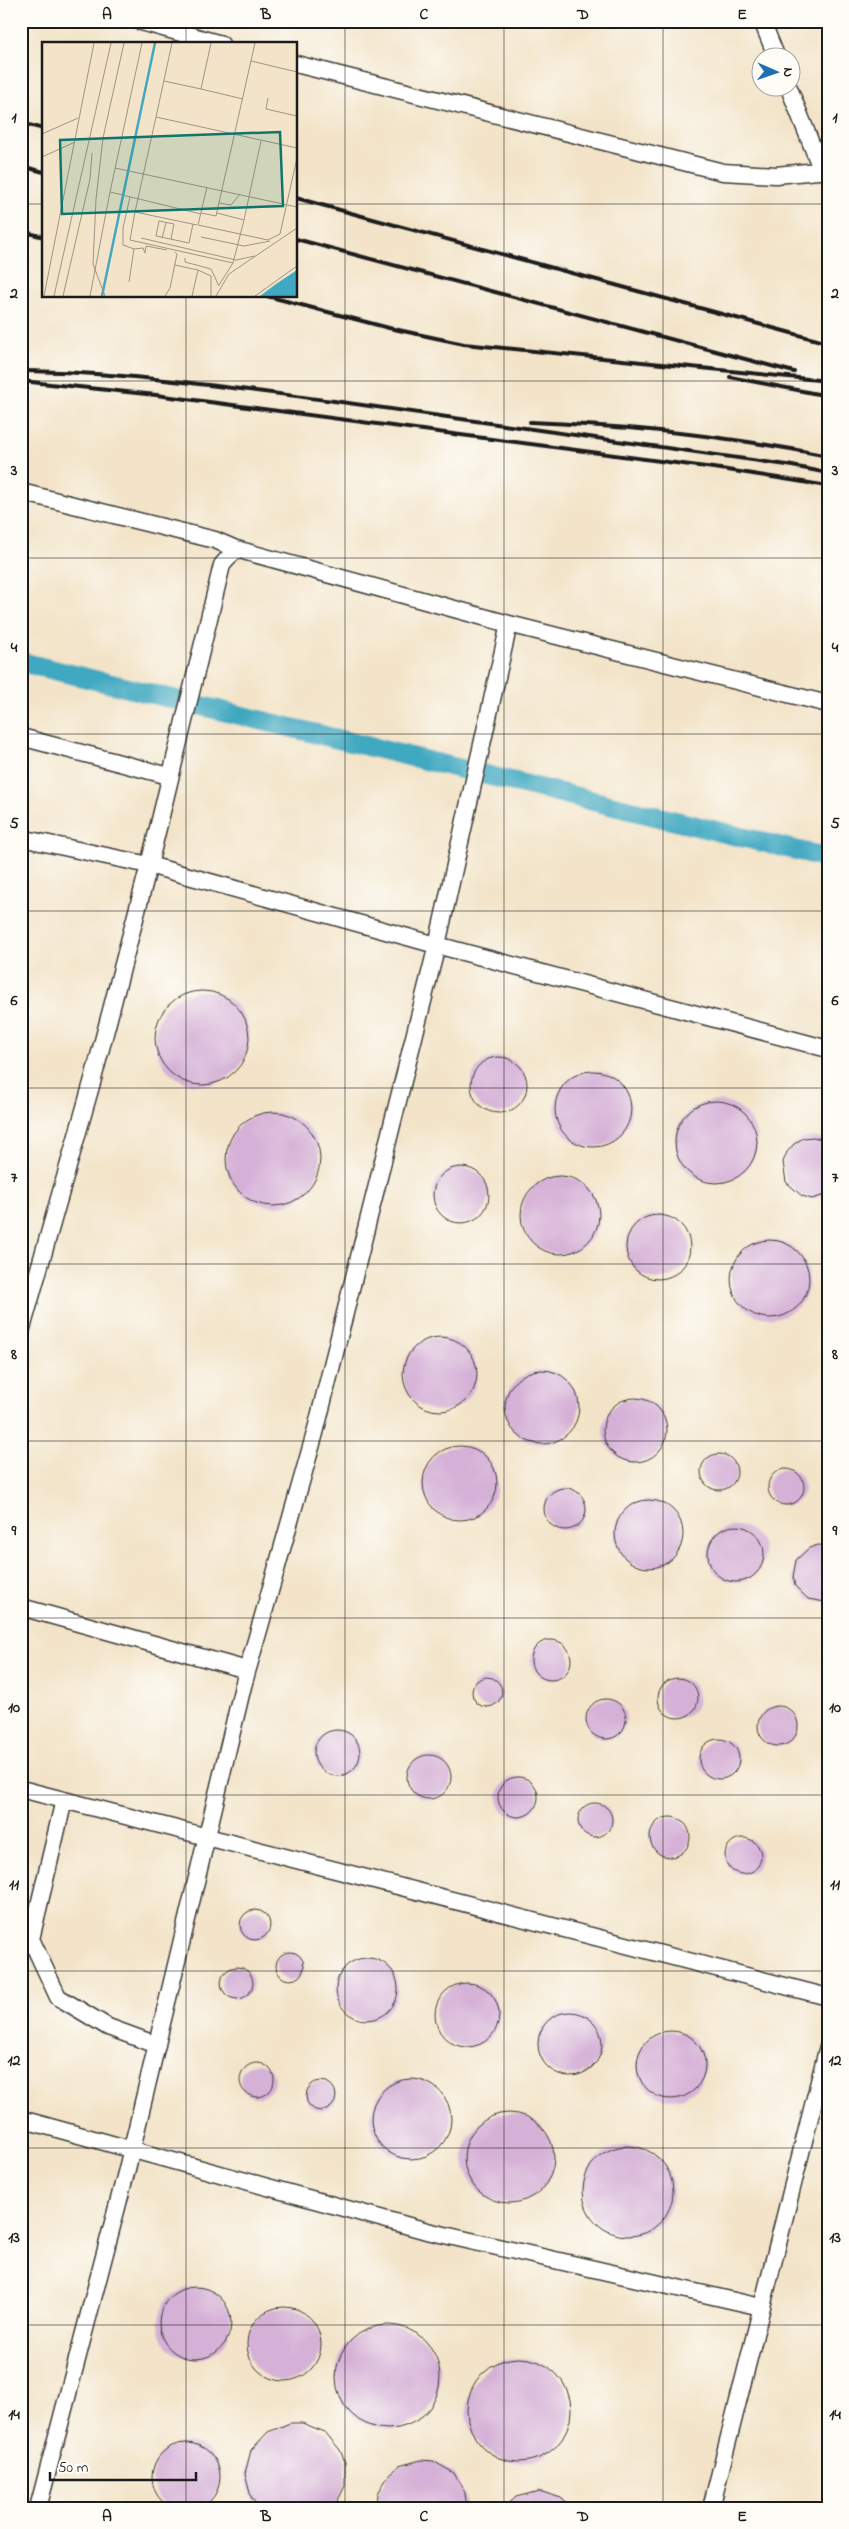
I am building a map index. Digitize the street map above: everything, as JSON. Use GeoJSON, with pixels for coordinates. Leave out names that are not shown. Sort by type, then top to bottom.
{"type":"FeatureCollection","features":[{"type":"Feature","properties":{"kind":"street"},"geometry":{"type":"LineString","coordinates":[[138,21],[214,42]]}},
{"type":"Feature","properties":{"kind":"street"},"geometry":{"type":"LineString","coordinates":[[762,21],[772,48]]}},
{"type":"Feature","properties":{"kind":"street"},"geometry":{"type":"LineString","coordinates":[[298,65],[723,172],[776,175],[825,171],[793,98]]}},
{"type":"Feature","properties":{"kind":"street"},"geometry":{"type":"LineString","coordinates":[[21,492],[215,540],[236,549],[509,624],[828,704]]}},
{"type":"Feature","properties":{"kind":"street"},"geometry":{"type":"LineString","coordinates":[[21,1332],[93,1079],[149,866],[169,776],[222,565],[236,549]]}},
{"type":"Feature","properties":{"kind":"street"},"geometry":{"type":"LineString","coordinates":[[38,2508],[132,2150],[247,1670],[315,1433],[437,945],[509,624]]}},
{"type":"Feature","properties":{"kind":"street"},"geometry":{"type":"LineString","coordinates":[[21,737],[169,776]]}},
{"type":"Feature","properties":{"kind":"street"},"geometry":{"type":"LineString","coordinates":[[21,838],[149,866],[828,1049]]}},
{"type":"Feature","properties":{"kind":"street"},"geometry":{"type":"LineString","coordinates":[[21,1607],[247,1670]]}},
{"type":"Feature","properties":{"kind":"street"},"geometry":{"type":"LineString","coordinates":[[21,1789],[828,1997]]}},
{"type":"Feature","properties":{"kind":"street"},"geometry":{"type":"LineString","coordinates":[[64,1800],[31,1939],[58,1997],[108,2027],[157,2045]]}},
{"type":"Feature","properties":{"kind":"street"},"geometry":{"type":"LineString","coordinates":[[711,2508],[828,2046]]}},
{"type":"Feature","properties":{"kind":"street"},"geometry":{"type":"LineString","coordinates":[[21,2119],[428,2231],[762,2307]]}},
{"type":"Feature","properties":{"kind":"building"},"geometry":{"type":"Polygon","coordinates":[[[202,991],[220,994],[235,1005],[246,1020],[249,1038],[246,1056],[235,1071],[220,1082],[202,1085],[184,1082],[169,1071],[158,1056],[155,1038],[158,1020],[169,1005],[184,994],[202,991]]]}},
{"type":"Feature","properties":{"kind":"building"},"geometry":{"type":"Polygon","coordinates":[[[499,1057],[514,1062],[522,1070],[527,1085],[522,1100],[514,1108],[499,1113],[484,1108],[476,1100],[471,1085],[476,1070],[484,1062],[499,1057]]]}},
{"type":"Feature","properties":{"kind":"building"},"geometry":{"type":"Polygon","coordinates":[[[593,1071],[607,1074],[620,1082],[628,1095],[631,1109],[628,1123],[620,1136],[607,1144],[593,1147],[579,1144],[566,1136],[558,1123],[555,1109],[558,1095],[566,1082],[579,1074],[593,1071]]]}},
{"type":"Feature","properties":{"kind":"building"},"geometry":{"type":"Polygon","coordinates":[[[716,1101],[732,1104],[745,1113],[754,1126],[757,1142],[754,1158],[745,1171],[732,1180],[716,1183],[700,1180],[687,1171],[678,1158],[675,1142],[678,1126],[687,1113],[700,1104],[716,1101]]]}},
{"type":"Feature","properties":{"kind":"building"},"geometry":{"type":"Polygon","coordinates":[[[273,1112],[291,1115],[306,1126],[317,1141],[320,1159],[317,1177],[306,1192],[291,1203],[273,1206],[255,1203],[240,1192],[229,1177],[226,1159],[229,1141],[240,1126],[255,1115],[273,1112]]]}},
{"type":"Feature","properties":{"kind":"building"},"geometry":{"type":"Polygon","coordinates":[[[813,1137],[828,1141],[828,1194],[812,1199],[802,1196],[786,1182],[783,1162],[787,1152],[794,1144],[803,1138],[813,1137]]]}},
{"type":"Feature","properties":{"kind":"building"},"geometry":{"type":"Polygon","coordinates":[[[461,1167],[476,1172],[484,1180],[489,1195],[484,1210],[476,1218],[461,1223],[446,1218],[438,1210],[433,1195],[438,1180],[446,1172],[461,1167]]]}},
{"type":"Feature","properties":{"kind":"building"},"geometry":{"type":"Polygon","coordinates":[[[560,1176],[575,1179],[587,1188],[596,1200],[599,1215],[596,1230],[587,1242],[575,1251],[560,1254],[545,1251],[533,1242],[524,1230],[521,1215],[524,1200],[533,1188],[545,1179],[560,1176]]]}},
{"type":"Feature","properties":{"kind":"building"},"geometry":{"type":"Polygon","coordinates":[[[658,1215],[670,1218],[681,1224],[687,1235],[690,1247],[687,1259],[681,1270],[670,1276],[658,1279],[646,1276],[635,1270],[629,1259],[626,1247],[629,1235],[635,1224],[646,1218],[658,1215]]]}},
{"type":"Feature","properties":{"kind":"building"},"geometry":{"type":"Polygon","coordinates":[[[762,1240],[778,1240],[792,1246],[803,1257],[809,1271],[809,1287],[803,1301],[792,1312],[778,1318],[762,1318],[748,1312],[737,1301],[731,1287],[731,1271],[737,1257],[748,1246],[762,1240]]]}},
{"type":"Feature","properties":{"kind":"building"},"geometry":{"type":"Polygon","coordinates":[[[440,1337],[454,1340],[466,1348],[474,1360],[477,1374],[474,1388],[466,1400],[454,1408],[440,1411],[426,1408],[414,1400],[406,1388],[403,1374],[406,1360],[414,1348],[426,1340],[440,1337]]]}},
{"type":"Feature","properties":{"kind":"building"},"geometry":{"type":"Polygon","coordinates":[[[542,1370],[556,1373],[568,1381],[576,1393],[579,1407],[576,1421],[568,1433],[556,1441],[542,1444],[528,1441],[516,1433],[508,1421],[505,1407],[508,1393],[516,1381],[528,1373],[542,1370]]]}},
{"type":"Feature","properties":{"kind":"building"},"geometry":{"type":"Polygon","coordinates":[[[629,1398],[641,1398],[658,1407],[665,1418],[667,1430],[665,1442],[658,1453],[641,1462],[629,1462],[617,1457],[608,1448],[603,1436],[603,1424],[608,1412],[617,1403],[629,1398]]]}},
{"type":"Feature","properties":{"kind":"building"},"geometry":{"type":"Polygon","coordinates":[[[460,1446],[474,1449],[486,1457],[494,1469],[497,1483],[494,1497],[486,1509],[474,1517],[460,1520],[446,1517],[434,1509],[426,1497],[423,1483],[426,1469],[434,1457],[446,1449],[460,1446]]]}},
{"type":"Feature","properties":{"kind":"building"},"geometry":{"type":"Polygon","coordinates":[[[719,1454],[731,1460],[737,1472],[731,1484],[719,1490],[707,1484],[701,1472],[707,1460],[719,1454]]]}},
{"type":"Feature","properties":{"kind":"building"},"geometry":{"type":"Polygon","coordinates":[[[786,1469],[793,1470],[799,1474],[803,1480],[803,1494],[799,1500],[793,1504],[786,1505],[779,1504],[773,1500],[769,1494],[768,1487],[769,1480],[773,1474],[779,1470],[786,1469]]]}},
{"type":"Feature","properties":{"kind":"building"},"geometry":{"type":"Polygon","coordinates":[[[569,1488],[577,1491],[583,1497],[586,1509],[583,1521],[577,1527],[561,1530],[553,1527],[547,1521],[544,1505],[547,1497],[553,1491],[569,1488]]]}},
{"type":"Feature","properties":{"kind":"building"},"geometry":{"type":"Polygon","coordinates":[[[649,1500],[662,1503],[673,1510],[680,1521],[683,1534],[680,1547],[673,1558],[662,1565],[649,1568],[636,1565],[625,1558],[618,1547],[615,1534],[618,1521],[625,1510],[636,1503],[649,1500]]]}},
{"type":"Feature","properties":{"kind":"building"},"geometry":{"type":"Polygon","coordinates":[[[730,1526],[742,1526],[752,1530],[760,1538],[764,1554],[760,1570],[752,1578],[742,1582],[730,1582],[720,1578],[712,1570],[708,1560],[708,1548],[712,1538],[720,1530],[730,1526]]]}},
{"type":"Feature","properties":{"kind":"building"},"geometry":{"type":"Polygon","coordinates":[[[818,1545],[828,1546],[828,1601],[825,1602],[808,1599],[795,1586],[793,1577],[796,1560],[809,1548],[818,1545]]]}},
{"type":"Feature","properties":{"kind":"building"},"geometry":{"type":"Polygon","coordinates":[[[547,1640],[555,1640],[562,1643],[568,1649],[571,1660],[568,1671],[562,1677],[555,1680],[547,1680],[540,1677],[534,1671],[531,1664],[531,1656],[534,1649],[540,1643],[547,1640]]]}},
{"type":"Feature","properties":{"kind":"building"},"geometry":{"type":"Polygon","coordinates":[[[487,1677],[498,1681],[502,1692],[498,1703],[487,1707],[476,1703],[472,1692],[476,1681],[487,1677]]]}},
{"type":"Feature","properties":{"kind":"building"},"geometry":{"type":"Polygon","coordinates":[[[678,1678],[689,1681],[695,1687],[698,1698],[695,1709],[689,1715],[678,1718],[667,1715],[661,1709],[658,1698],[661,1687],[667,1681],[678,1678]]]}},
{"type":"Feature","properties":{"kind":"building"},"geometry":{"type":"Polygon","coordinates":[[[606,1699],[617,1702],[623,1708],[626,1719],[623,1730],[617,1736],[606,1739],[595,1736],[589,1730],[586,1719],[589,1708],[595,1702],[606,1699]]]}},
{"type":"Feature","properties":{"kind":"building"},"geometry":{"type":"Polygon","coordinates":[[[774,1706],[782,1706],[789,1709],[795,1715],[798,1726],[795,1737],[789,1743],[782,1746],[774,1746],[767,1743],[761,1737],[758,1730],[758,1722],[761,1715],[767,1709],[774,1706]]]}},
{"type":"Feature","properties":{"kind":"building"},"geometry":{"type":"Polygon","coordinates":[[[333,1730],[341,1730],[350,1734],[356,1740],[360,1753],[356,1766],[350,1772],[341,1776],[333,1776],[324,1772],[318,1766],[314,1757],[314,1749],[318,1740],[324,1734],[333,1730]]]}},
{"type":"Feature","properties":{"kind":"building"},"geometry":{"type":"Polygon","coordinates":[[[715,1739],[723,1739],[730,1742],[736,1748],[739,1759],[736,1770],[730,1776],[723,1779],[715,1779],[708,1776],[702,1770],[699,1763],[699,1755],[702,1748],[708,1742],[715,1739]]]}},
{"type":"Feature","properties":{"kind":"building"},"geometry":{"type":"Polygon","coordinates":[[[429,1755],[441,1759],[447,1765],[451,1777],[447,1789],[441,1795],[429,1799],[417,1795],[411,1789],[407,1777],[411,1765],[417,1759],[429,1755]]]}},
{"type":"Feature","properties":{"kind":"building"},"geometry":{"type":"Polygon","coordinates":[[[522,1777],[529,1780],[535,1786],[538,1797],[537,1805],[529,1814],[522,1817],[514,1817],[507,1814],[499,1805],[498,1793],[501,1786],[510,1778],[522,1777]]]}},
{"type":"Feature","properties":{"kind":"building"},"geometry":{"type":"Polygon","coordinates":[[[595,1803],[602,1804],[607,1808],[611,1813],[611,1827],[607,1832],[602,1836],[595,1837],[588,1836],[583,1832],[579,1827],[578,1820],[579,1813],[583,1808],[588,1804],[595,1803]]]}},
{"type":"Feature","properties":{"kind":"building"},"geometry":{"type":"Polygon","coordinates":[[[674,1817],[681,1820],[687,1826],[690,1837],[689,1845],[681,1854],[674,1857],[666,1857],[659,1854],[651,1845],[650,1833],[653,1826],[662,1818],[674,1817]]]}},
{"type":"Feature","properties":{"kind":"building"},"geometry":{"type":"Polygon","coordinates":[[[743,1838],[755,1844],[761,1856],[755,1868],[743,1874],[731,1868],[725,1856],[731,1844],[743,1838]]]}},
{"type":"Feature","properties":{"kind":"building"},"geometry":{"type":"Polygon","coordinates":[[[255,1910],[261,1911],[269,1919],[269,1931],[261,1939],[255,1940],[249,1939],[241,1931],[240,1925],[241,1919],[249,1911],[255,1910]]]}},
{"type":"Feature","properties":{"kind":"building"},"geometry":{"type":"Polygon","coordinates":[[[290,1952],[300,1956],[304,1966],[300,1976],[290,1980],[280,1976],[276,1966],[280,1956],[290,1952]]]}},
{"type":"Feature","properties":{"kind":"building"},"geometry":{"type":"Polygon","coordinates":[[[367,1958],[384,1963],[389,1967],[393,1972],[398,1989],[393,2006],[389,2011],[384,2015],[367,2020],[350,2015],[345,2011],[341,2006],[336,1989],[341,1972],[345,1967],[350,1963],[367,1958]]]}},
{"type":"Feature","properties":{"kind":"building"},"geometry":{"type":"Polygon","coordinates":[[[237,1967],[243,1968],[248,1972],[252,1977],[252,1989],[248,1994],[243,1998],[237,1999],[231,1998],[226,1994],[222,1989],[221,1983],[222,1977],[226,1972],[231,1968],[237,1967]]]}},
{"type":"Feature","properties":{"kind":"building"},"geometry":{"type":"Polygon","coordinates":[[[467,1983],[479,1985],[490,1992],[497,2003],[499,2015],[497,2027],[490,2038],[479,2045],[467,2047],[455,2045],[444,2038],[437,2027],[435,2015],[437,2003],[444,1992],[455,1985],[467,1983]]]}},
{"type":"Feature","properties":{"kind":"building"},"geometry":{"type":"Polygon","coordinates":[[[570,2012],[588,2018],[596,2026],[602,2044],[596,2062],[588,2070],[570,2076],[552,2070],[544,2062],[538,2044],[544,2026],[552,2018],[570,2012]]]}},
{"type":"Feature","properties":{"kind":"building"},"geometry":{"type":"Polygon","coordinates":[[[671,2031],[684,2034],[695,2041],[702,2052],[705,2065],[702,2078],[695,2089],[684,2096],[671,2099],[658,2096],[647,2089],[640,2078],[637,2065],[640,2052],[647,2041],[658,2034],[671,2031]]]}},
{"type":"Feature","properties":{"kind":"building"},"geometry":{"type":"Polygon","coordinates":[[[257,2063],[269,2068],[274,2080],[269,2092],[257,2097],[245,2092],[240,2080],[245,2068],[257,2063]]]}},
{"type":"Feature","properties":{"kind":"building"},"geometry":{"type":"Polygon","coordinates":[[[411,2079],[426,2082],[439,2091],[448,2104],[451,2119],[448,2134],[439,2147],[426,2156],[411,2159],[396,2156],[383,2147],[374,2134],[371,2119],[374,2104],[383,2091],[396,2082],[411,2079]]]}},
{"type":"Feature","properties":{"kind":"building"},"geometry":{"type":"Polygon","coordinates":[[[321,2081],[332,2085],[336,2096],[332,2107],[321,2111],[310,2107],[306,2096],[310,2085],[321,2081]]]}},
{"type":"Feature","properties":{"kind":"building"},"geometry":{"type":"Polygon","coordinates":[[[509,2113],[526,2116],[541,2126],[551,2141],[554,2158],[551,2175],[541,2190],[526,2200],[509,2203],[492,2200],[477,2190],[467,2175],[464,2158],[467,2141],[477,2126],[492,2116],[509,2113]]]}},
{"type":"Feature","properties":{"kind":"building"},"geometry":{"type":"Polygon","coordinates":[[[628,2146],[645,2149],[660,2159],[670,2174],[673,2191],[670,2208],[660,2223],[645,2233],[628,2236],[611,2233],[596,2223],[586,2208],[583,2191],[586,2174],[596,2159],[611,2149],[628,2146]]]}},
{"type":"Feature","properties":{"kind":"building"},"geometry":{"type":"Polygon","coordinates":[[[195,2287],[209,2290],[221,2297],[228,2309],[231,2323],[228,2337],[221,2349],[209,2356],[195,2359],[181,2356],[169,2349],[162,2337],[159,2323],[162,2309],[169,2297],[181,2290],[195,2287]]]}},
{"type":"Feature","properties":{"kind":"building"},"geometry":{"type":"Polygon","coordinates":[[[284,2307],[305,2313],[315,2323],[321,2344],[315,2365],[305,2375],[284,2381],[263,2375],[253,2365],[247,2344],[253,2323],[263,2313],[284,2307]]]}},
{"type":"Feature","properties":{"kind":"building"},"geometry":{"type":"Polygon","coordinates":[[[388,2325],[408,2329],[425,2340],[436,2357],[440,2377],[436,2397],[425,2414],[408,2425],[388,2429],[368,2425],[351,2414],[340,2397],[336,2377],[340,2357],[351,2340],[368,2329],[388,2325]]]}},
{"type":"Feature","properties":{"kind":"building"},"geometry":{"type":"Polygon","coordinates":[[[519,2358],[539,2362],[556,2373],[567,2390],[571,2410],[567,2430],[556,2447],[539,2458],[519,2462],[499,2458],[482,2447],[471,2430],[467,2410],[471,2390],[482,2373],[499,2362],[519,2358]]]}},
{"type":"Feature","properties":{"kind":"building"},"geometry":{"type":"Polygon","coordinates":[[[290,2423],[302,2423],[325,2432],[340,2450],[345,2462],[345,2486],[334,2508],[259,2508],[251,2497],[245,2474],[251,2450],[268,2432],[290,2423]]]}},
{"type":"Feature","properties":{"kind":"building"},"geometry":{"type":"Polygon","coordinates":[[[186,2443],[199,2446],[210,2453],[217,2464],[220,2477],[217,2490],[210,2501],[199,2508],[186,2511],[173,2508],[162,2501],[155,2490],[152,2477],[155,2464],[162,2453],[173,2446],[186,2443]]]}},
{"type":"Feature","properties":{"kind":"building"},"geometry":{"type":"Polygon","coordinates":[[[421,2460],[433,2461],[454,2473],[465,2493],[467,2508],[377,2508],[378,2493],[390,2473],[399,2466],[421,2460]]]}},
{"type":"Feature","properties":{"kind":"building"},"geometry":{"type":"Polygon","coordinates":[[[539,2491],[561,2498],[573,2508],[504,2508],[516,2497],[539,2491]]]}},
{"type":"Feature","properties":{"kind":"waterway"},"geometry":{"type":"LineString","coordinates":[[21,662],[828,858]]}},
{"type":"Feature","properties":{"kind":"railway"},"geometry":{"type":"LineString","coordinates":[[21,123],[42,128]]}},
{"type":"Feature","properties":{"kind":"railway"},"geometry":{"type":"LineString","coordinates":[[21,166],[42,171]]}},
{"type":"Feature","properties":{"kind":"railway"},"geometry":{"type":"LineString","coordinates":[[298,199],[828,343]]}},
{"type":"Feature","properties":{"kind":"railway"},"geometry":{"type":"LineString","coordinates":[[21,231],[42,236]]}},
{"type":"Feature","properties":{"kind":"railway"},"geometry":{"type":"LineString","coordinates":[[298,240],[794,372]]}},
{"type":"Feature","properties":{"kind":"railway"},"geometry":{"type":"LineString","coordinates":[[275,298],[389,328],[464,344],[828,381]]}},
{"type":"Feature","properties":{"kind":"railway"},"geometry":{"type":"LineString","coordinates":[[21,371],[100,374],[256,391],[617,440],[787,465],[828,473]]}},
{"type":"Feature","properties":{"kind":"railway"},"geometry":{"type":"LineString","coordinates":[[730,377],[828,396]]}},
{"type":"Feature","properties":{"kind":"railway"},"geometry":{"type":"LineString","coordinates":[[21,381],[156,395],[721,469],[828,486]]}},
{"type":"Feature","properties":{"kind":"railway"},"geometry":{"type":"LineString","coordinates":[[530,422],[680,433],[828,456]]}}]}
